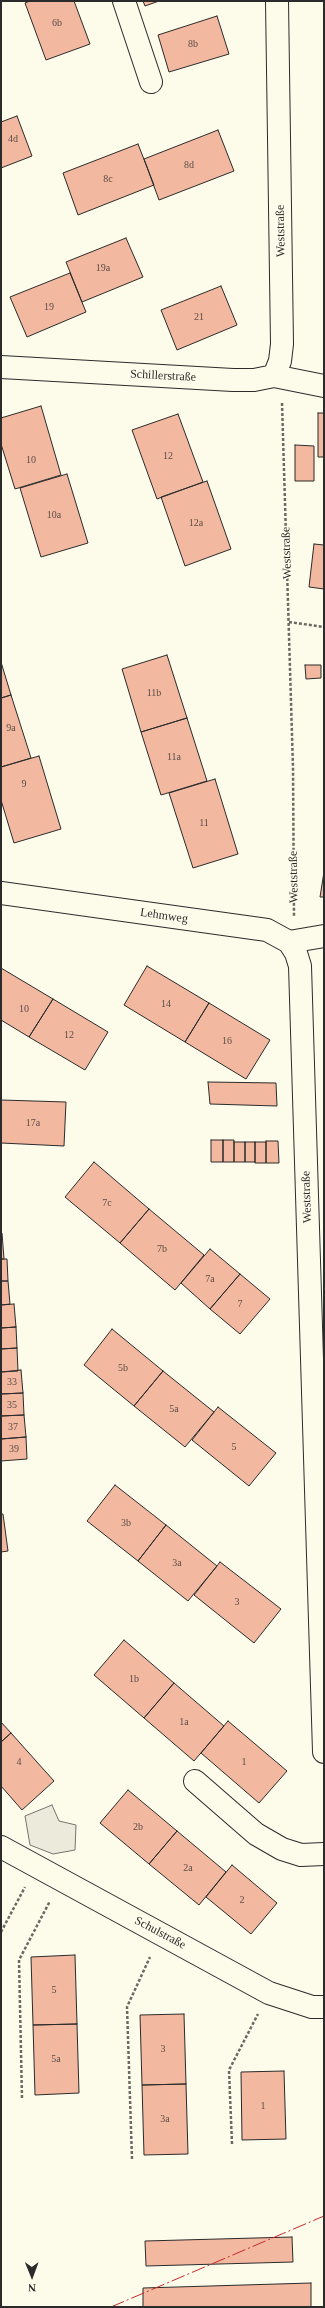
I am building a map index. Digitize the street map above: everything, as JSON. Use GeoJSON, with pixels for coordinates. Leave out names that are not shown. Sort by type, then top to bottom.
{"type":"FeatureCollection","features":[{"type":"Feature","properties":{"kind":"street"},"geometry":{"type":"LineString","coordinates":[[124,1],[151,82]]}},
{"type":"Feature","properties":{"kind":"street","name":"Weststraße"},"geometry":{"type":"LineString","coordinates":[[274,376],[280,361],[282,344],[277,1]]}},
{"type":"Feature","properties":{"kind":"street","name":"Schillerstraße"},"geometry":{"type":"LineString","coordinates":[[1,367],[233,380],[254,380],[274,376],[324,386]]}},
{"type":"Feature","properties":{"kind":"street","name":"Lehmweg"},"geometry":{"type":"LineString","coordinates":[[1,893],[267,930],[289,942]]}},
{"type":"Feature","properties":{"kind":"street"},"geometry":{"type":"LineString","coordinates":[[289,942],[324,936]]}},
{"type":"Feature","properties":{"kind":"street","name":"Weststraße"},"geometry":{"type":"LineString","coordinates":[[289,942],[296,953],[300,966],[324,1752]]}},
{"type":"Feature","properties":{"kind":"street"},"geometry":{"type":"LineString","coordinates":[[195,1781],[256,1834],[282,1849],[301,1855],[324,1854]]}},
{"type":"Feature","properties":{"kind":"street","name":"Schulstraße"},"geometry":{"type":"LineString","coordinates":[[1,1847],[162,1933],[269,1993],[312,2007],[324,2007]]}},
{"type":"Feature","properties":{"kind":"path","name":"Weststraße"},"geometry":{"type":"LineString","coordinates":[[274,376],[282,398],[289,622],[294,911],[289,942]]}},
{"type":"Feature","properties":{"kind":"path"},"geometry":{"type":"LineString","coordinates":[[289,622],[324,627]]}},
{"type":"Feature","properties":{"kind":"path"},"geometry":{"type":"LineString","coordinates":[[1,1932],[36,1866]]}},
{"type":"Feature","properties":{"kind":"path"},"geometry":{"type":"LineString","coordinates":[[22,2098],[19,1960],[61,1880]]}},
{"type":"Feature","properties":{"kind":"path"},"geometry":{"type":"LineString","coordinates":[[132,2159],[127,2006],[162,1933]]}},
{"type":"Feature","properties":{"kind":"path"},"geometry":{"type":"LineString","coordinates":[[232,2144],[229,2070],[269,1993]]}},
{"type":"Feature","properties":{"kind":"shaded area"},"geometry":{"type":"Polygon","coordinates":[[[52,1805],[59,1821],[76,1825],[75,1850],[53,1854],[30,1845],[25,1816],[52,1805]]]}},
{"type":"Feature","properties":{"kind":"building"},"geometry":{"type":"Polygon","coordinates":[[[30,1],[74,1],[90,44],[46,60],[25,3],[30,1]]]}},
{"type":"Feature","properties":{"kind":"building"},"geometry":{"type":"Polygon","coordinates":[[[143,1],[159,1],[145,6],[143,1]]]}},
{"type":"Feature","properties":{"kind":"building"},"geometry":{"type":"Polygon","coordinates":[[[217,16],[229,54],[169,72],[158,35],[217,16]]]}},
{"type":"Feature","properties":{"kind":"building"},"geometry":{"type":"Polygon","coordinates":[[[17,116],[32,156],[1,168],[1,122],[17,116]]]}},
{"type":"Feature","properties":{"kind":"building"},"geometry":{"type":"Polygon","coordinates":[[[218,130],[234,171],[159,200],[144,159],[218,130]]]}},
{"type":"Feature","properties":{"kind":"building"},"geometry":{"type":"Polygon","coordinates":[[[138,144],[154,185],[78,215],[63,173],[138,144]]]}},
{"type":"Feature","properties":{"kind":"building"},"geometry":{"type":"Polygon","coordinates":[[[126,238],[143,277],[82,302],[66,262],[126,238]]]}},
{"type":"Feature","properties":{"kind":"building"},"geometry":{"type":"Polygon","coordinates":[[[70,273],[86,312],[27,337],[10,297],[70,273]]]}},
{"type":"Feature","properties":{"kind":"building"},"geometry":{"type":"Polygon","coordinates":[[[221,286],[237,325],[177,350],[161,310],[221,286]]]}},
{"type":"Feature","properties":{"kind":"building"},"geometry":{"type":"Polygon","coordinates":[[[41,406],[61,475],[15,489],[1,444],[1,418],[41,406]]]}},
{"type":"Feature","properties":{"kind":"building"},"geometry":{"type":"Polygon","coordinates":[[[318,413],[324,413],[324,457],[318,457],[318,413]]]}},
{"type":"Feature","properties":{"kind":"building"},"geometry":{"type":"Polygon","coordinates":[[[178,414],[203,482],[157,499],[132,430],[178,414]]]}},
{"type":"Feature","properties":{"kind":"building"},"geometry":{"type":"Polygon","coordinates":[[[295,445],[314,446],[314,481],[295,481],[295,445]]]}},
{"type":"Feature","properties":{"kind":"building"},"geometry":{"type":"Polygon","coordinates":[[[67,474],[88,543],[41,557],[20,488],[67,474]]]}},
{"type":"Feature","properties":{"kind":"building"},"geometry":{"type":"Polygon","coordinates":[[[207,481],[231,549],[185,566],[161,497],[207,481]]]}},
{"type":"Feature","properties":{"kind":"building"},"geometry":{"type":"Polygon","coordinates":[[[314,544],[324,545],[324,589],[309,587],[314,544]]]}},
{"type":"Feature","properties":{"kind":"building"},"geometry":{"type":"Polygon","coordinates":[[[167,655],[187,718],[141,732],[122,669],[167,655]]]}},
{"type":"Feature","properties":{"kind":"building"},"geometry":{"type":"Polygon","coordinates":[[[1,662],[11,695],[1,698],[1,662]]]}},
{"type":"Feature","properties":{"kind":"building"},"geometry":{"type":"Polygon","coordinates":[[[305,665],[321,665],[321,678],[306,679],[305,665]]]}},
{"type":"Feature","properties":{"kind":"building"},"geometry":{"type":"Polygon","coordinates":[[[11,695],[31,758],[1,767],[1,698],[11,695]]]}},
{"type":"Feature","properties":{"kind":"building"},"geometry":{"type":"Polygon","coordinates":[[[187,718],[207,781],[161,795],[141,732],[187,718]]]}},
{"type":"Feature","properties":{"kind":"building"},"geometry":{"type":"Polygon","coordinates":[[[39,756],[61,829],[14,843],[1,800],[1,767],[39,756]]]}},
{"type":"Feature","properties":{"kind":"building"},"geometry":{"type":"Polygon","coordinates":[[[215,779],[238,854],[193,868],[169,793],[215,779]]]}},
{"type":"Feature","properties":{"kind":"building"},"geometry":{"type":"Polygon","coordinates":[[[324,872],[324,897],[320,897],[324,872]]]}},
{"type":"Feature","properties":{"kind":"building"},"geometry":{"type":"Polygon","coordinates":[[[147,966],[209,1003],[185,1042],[124,1005],[147,966]]]}},
{"type":"Feature","properties":{"kind":"building"},"geometry":{"type":"Polygon","coordinates":[[[1,968],[53,999],[29,1037],[1,1020],[1,968]]]}},
{"type":"Feature","properties":{"kind":"building"},"geometry":{"type":"Polygon","coordinates":[[[53,999],[108,1032],[85,1070],[29,1037],[53,999]]]}},
{"type":"Feature","properties":{"kind":"building"},"geometry":{"type":"Polygon","coordinates":[[[209,1003],[270,1040],[246,1079],[185,1042],[209,1003]]]}},
{"type":"Feature","properties":{"kind":"building"},"geometry":{"type":"Polygon","coordinates":[[[208,1082],[276,1083],[277,1106],[210,1104],[208,1082]]]}},
{"type":"Feature","properties":{"kind":"building"},"geometry":{"type":"Polygon","coordinates":[[[1,1100],[66,1102],[64,1146],[1,1143],[1,1100]]]}},
{"type":"Feature","properties":{"kind":"building"},"geometry":{"type":"Polygon","coordinates":[[[211,1140],[223,1140],[223,1162],[211,1162],[211,1140]]]}},
{"type":"Feature","properties":{"kind":"building"},"geometry":{"type":"Polygon","coordinates":[[[223,1140],[234,1140],[234,1162],[223,1162],[223,1140]]]}},
{"type":"Feature","properties":{"kind":"building"},"geometry":{"type":"Polygon","coordinates":[[[266,1141],[278,1141],[279,1163],[266,1163],[266,1141]]]}},
{"type":"Feature","properties":{"kind":"building"},"geometry":{"type":"Polygon","coordinates":[[[234,1142],[245,1142],[245,1162],[234,1162],[234,1142]]]}},
{"type":"Feature","properties":{"kind":"building"},"geometry":{"type":"Polygon","coordinates":[[[245,1142],[255,1142],[255,1162],[245,1162],[245,1142]]]}},
{"type":"Feature","properties":{"kind":"building"},"geometry":{"type":"Polygon","coordinates":[[[255,1142],[266,1142],[266,1163],[255,1163],[255,1142]]]}},
{"type":"Feature","properties":{"kind":"building"},"geometry":{"type":"Polygon","coordinates":[[[94,1162],[149,1209],[120,1243],[65,1197],[94,1162]]]}},
{"type":"Feature","properties":{"kind":"building"},"geometry":{"type":"Polygon","coordinates":[[[149,1209],[204,1255],[175,1290],[120,1243],[149,1209]]]}},
{"type":"Feature","properties":{"kind":"building"},"geometry":{"type":"Polygon","coordinates":[[[2,1233],[4,1259],[1,1259],[2,1233]]]}},
{"type":"Feature","properties":{"kind":"building"},"geometry":{"type":"Polygon","coordinates":[[[210,1249],[240,1274],[210,1309],[181,1283],[210,1249]]]}},
{"type":"Feature","properties":{"kind":"building"},"geometry":{"type":"Polygon","coordinates":[[[1,1259],[7,1259],[8,1281],[1,1281],[1,1259]]]}},
{"type":"Feature","properties":{"kind":"building"},"geometry":{"type":"Polygon","coordinates":[[[240,1274],[270,1299],[240,1334],[210,1309],[240,1274]]]}},
{"type":"Feature","properties":{"kind":"building"},"geometry":{"type":"Polygon","coordinates":[[[1,1281],[8,1281],[10,1304],[1,1305],[1,1281]]]}},
{"type":"Feature","properties":{"kind":"building"},"geometry":{"type":"Polygon","coordinates":[[[14,1304],[16,1327],[1,1328],[1,1305],[14,1304]]]}},
{"type":"Feature","properties":{"kind":"building"},"geometry":{"type":"Polygon","coordinates":[[[16,1327],[17,1348],[1,1349],[1,1328],[16,1327]]]}},
{"type":"Feature","properties":{"kind":"building"},"geometry":{"type":"Polygon","coordinates":[[[112,1329],[163,1371],[134,1406],[84,1365],[112,1329]]]}},
{"type":"Feature","properties":{"kind":"building"},"geometry":{"type":"Polygon","coordinates":[[[17,1348],[18,1371],[1,1372],[1,1349],[17,1348]]]}},
{"type":"Feature","properties":{"kind":"building"},"geometry":{"type":"Polygon","coordinates":[[[21,1370],[23,1393],[1,1394],[1,1372],[21,1370]]]}},
{"type":"Feature","properties":{"kind":"building"},"geometry":{"type":"Polygon","coordinates":[[[163,1371],[214,1412],[185,1447],[134,1406],[163,1371]]]}},
{"type":"Feature","properties":{"kind":"building"},"geometry":{"type":"Polygon","coordinates":[[[23,1393],[24,1415],[1,1416],[1,1394],[23,1393]]]}},
{"type":"Feature","properties":{"kind":"building"},"geometry":{"type":"Polygon","coordinates":[[[218,1407],[276,1453],[249,1486],[192,1440],[218,1407]]]}},
{"type":"Feature","properties":{"kind":"building"},"geometry":{"type":"Polygon","coordinates":[[[24,1415],[26,1437],[1,1439],[1,1416],[24,1415]]]}},
{"type":"Feature","properties":{"kind":"building"},"geometry":{"type":"Polygon","coordinates":[[[26,1437],[27,1459],[1,1461],[1,1439],[26,1437]]]}},
{"type":"Feature","properties":{"kind":"building"},"geometry":{"type":"Polygon","coordinates":[[[115,1485],[166,1525],[138,1561],[87,1521],[115,1485]]]}},
{"type":"Feature","properties":{"kind":"building"},"geometry":{"type":"Polygon","coordinates":[[[1,1514],[3,1514],[8,1551],[1,1552],[1,1514]]]}},
{"type":"Feature","properties":{"kind":"building"},"geometry":{"type":"Polygon","coordinates":[[[166,1525],[217,1566],[188,1601],[138,1561],[166,1525]]]}},
{"type":"Feature","properties":{"kind":"building"},"geometry":{"type":"Polygon","coordinates":[[[220,1562],[281,1609],[254,1643],[194,1595],[220,1562]]]}},
{"type":"Feature","properties":{"kind":"building"},"geometry":{"type":"Polygon","coordinates":[[[124,1640],[174,1683],[144,1718],[94,1675],[124,1640]]]}},
{"type":"Feature","properties":{"kind":"building"},"geometry":{"type":"Polygon","coordinates":[[[174,1683],[224,1726],[194,1761],[144,1718],[174,1683]]]}},
{"type":"Feature","properties":{"kind":"building"},"geometry":{"type":"Polygon","coordinates":[[[228,1721],[287,1771],[259,1803],[201,1753],[228,1721]]]}},
{"type":"Feature","properties":{"kind":"building"},"geometry":{"type":"Polygon","coordinates":[[[1,1722],[11,1733],[1,1742],[1,1722]]]}},
{"type":"Feature","properties":{"kind":"building"},"geometry":{"type":"Polygon","coordinates":[[[11,1733],[54,1781],[22,1810],[1,1786],[1,1742],[11,1733]]]}},
{"type":"Feature","properties":{"kind":"building"},"geometry":{"type":"Polygon","coordinates":[[[128,1790],[177,1831],[149,1864],[100,1823],[128,1790]]]}},
{"type":"Feature","properties":{"kind":"building"},"geometry":{"type":"Polygon","coordinates":[[[177,1831],[226,1872],[199,1905],[149,1864],[177,1831]]]}},
{"type":"Feature","properties":{"kind":"building"},"geometry":{"type":"Polygon","coordinates":[[[232,1865],[277,1903],[251,1934],[206,1897],[232,1865]]]}},
{"type":"Feature","properties":{"kind":"building"},"geometry":{"type":"Polygon","coordinates":[[[75,1955],[77,2024],[33,2025],[31,1957],[75,1955]]]}},
{"type":"Feature","properties":{"kind":"building"},"geometry":{"type":"Polygon","coordinates":[[[184,2014],[186,2084],[142,2085],[140,2015],[184,2014]]]}},
{"type":"Feature","properties":{"kind":"building"},"geometry":{"type":"Polygon","coordinates":[[[77,2024],[79,2093],[35,2095],[33,2025],[77,2024]]]}},
{"type":"Feature","properties":{"kind":"building"},"geometry":{"type":"Polygon","coordinates":[[[284,2071],[286,2139],[242,2140],[241,2072],[284,2071]]]}},
{"type":"Feature","properties":{"kind":"building"},"geometry":{"type":"Polygon","coordinates":[[[186,2084],[188,2154],[144,2155],[142,2085],[186,2084]]]}},
{"type":"Feature","properties":{"kind":"building"},"geometry":{"type":"Polygon","coordinates":[[[292,2237],[293,2262],[146,2266],[145,2241],[292,2237]]]}},
{"type":"Feature","properties":{"kind":"building"},"geometry":{"type":"Polygon","coordinates":[[[311,2283],[311,2307],[143,2307],[143,2288],[311,2283]]]}},
{"type":"Feature","properties":{"kind":"power"},"geometry":{"type":"LineString","coordinates":[[111,2307],[324,2216]]}}]}
